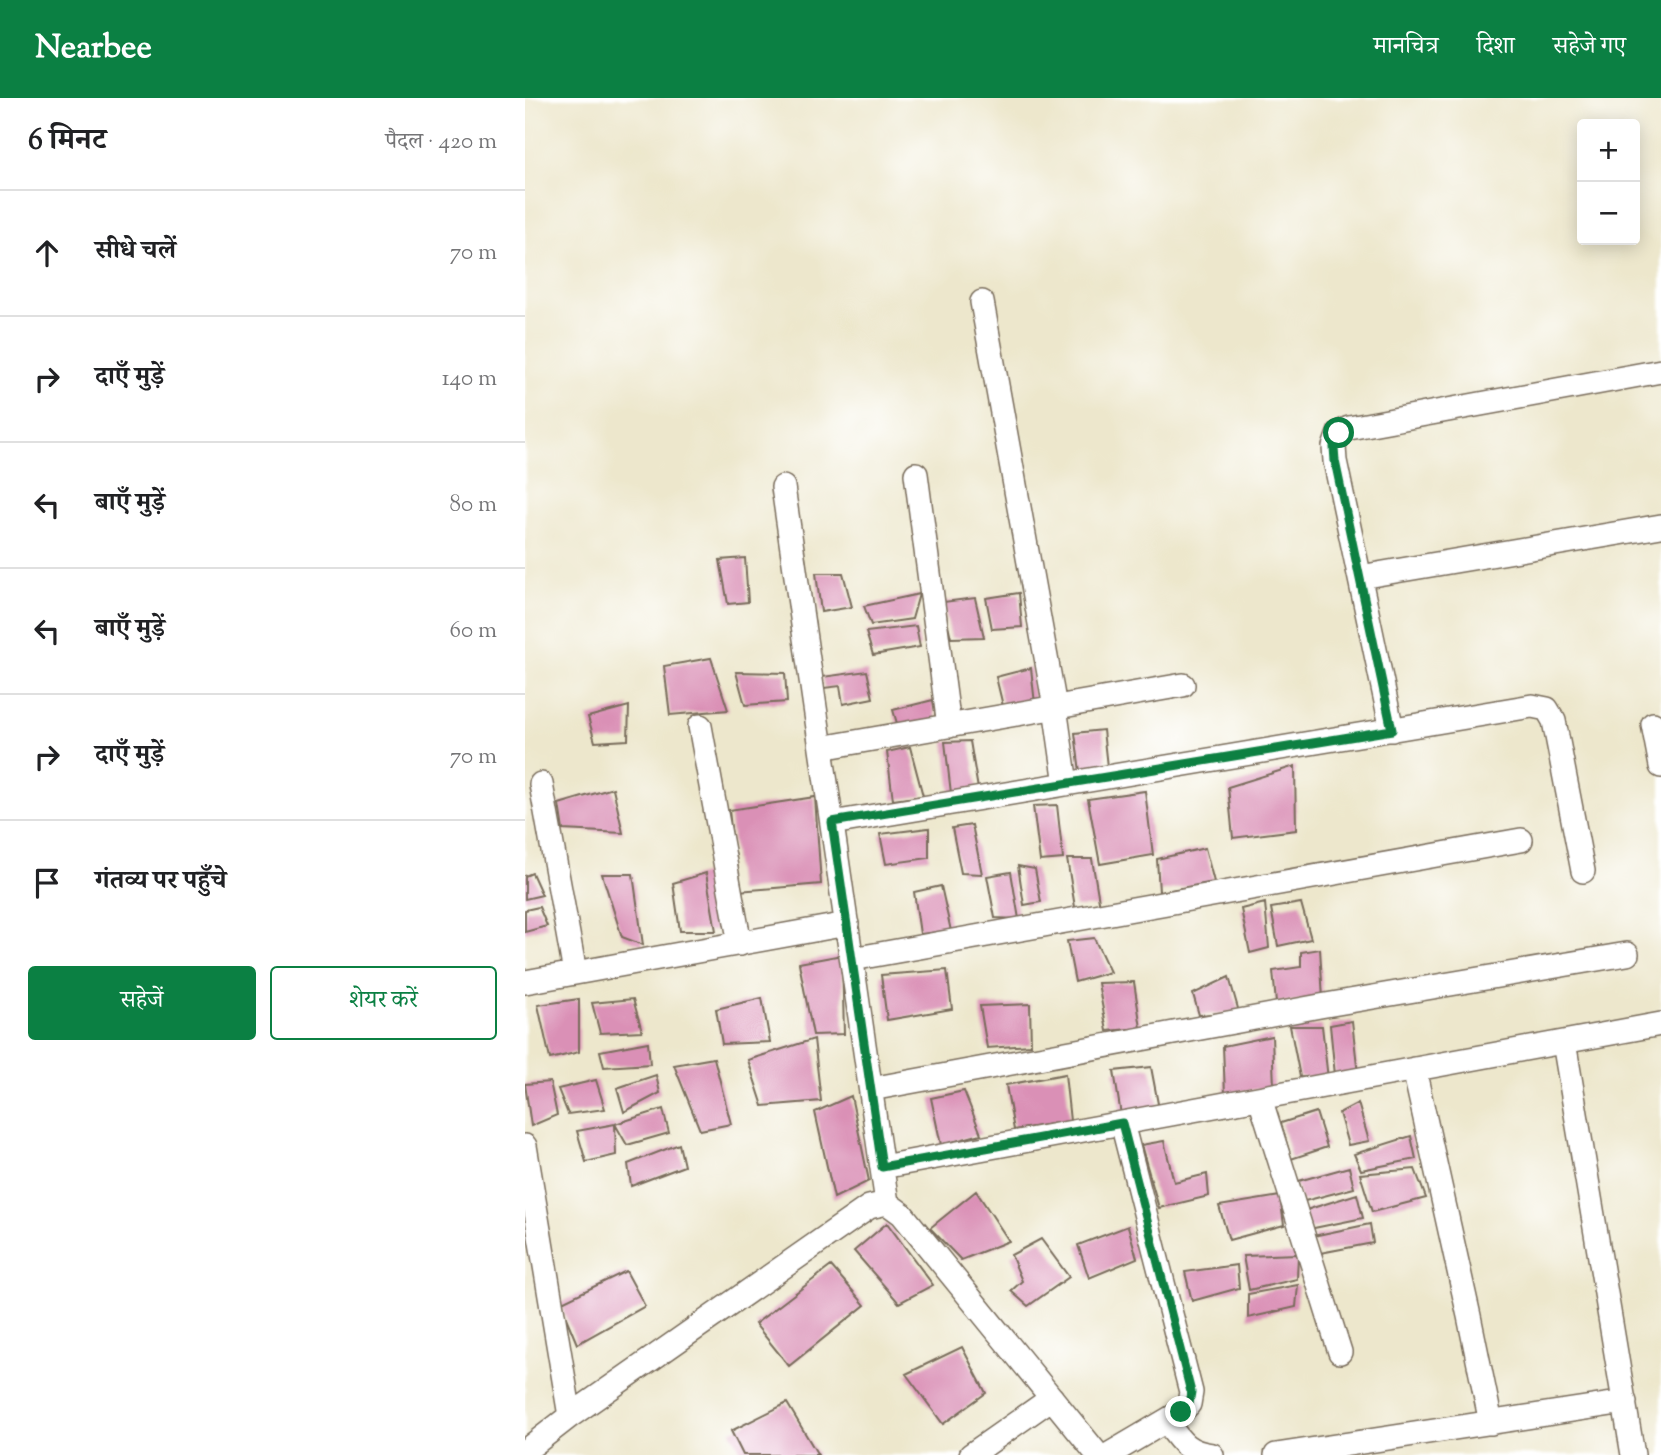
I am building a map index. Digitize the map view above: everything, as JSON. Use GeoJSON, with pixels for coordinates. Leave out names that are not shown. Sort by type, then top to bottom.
{"type":"FeatureCollection","features":[{"type":"Feature","properties":{"kind":"street"},"geometry":{"type":"LineString","coordinates":[[982,302],[1055,707],[1066,784]]}},
{"type":"Feature","properties":{"kind":"street"},"geometry":{"type":"LineString","coordinates":[[1392,730],[1335,461],[1334,447],[1339,433],[1349,428],[1661,371]]}},
{"type":"Feature","properties":{"kind":"street"},"geometry":{"type":"LineString","coordinates":[[916,474],[949,726]]}},
{"type":"Feature","properties":{"kind":"street"},"geometry":{"type":"LineString","coordinates":[[783,487],[887,1203],[902,1214],[1098,1455]]}},
{"type":"Feature","properties":{"kind":"street"},"geometry":{"type":"LineString","coordinates":[[1360,577],[1661,526]]}},
{"type":"Feature","properties":{"kind":"street"},"geometry":{"type":"LineString","coordinates":[[821,748],[1183,685]]}},
{"type":"Feature","properties":{"kind":"street"},"geometry":{"type":"LineString","coordinates":[[832,822],[1532,706],[1547,709],[1554,721],[1583,871]]}},
{"type":"Feature","properties":{"kind":"street"},"geometry":{"type":"LineString","coordinates":[[1653,724],[1661,766]]}},
{"type":"Feature","properties":{"kind":"street"},"geometry":{"type":"LineString","coordinates":[[700,726],[740,944]]}},
{"type":"Feature","properties":{"kind":"street"},"geometry":{"type":"LineString","coordinates":[[541,784],[575,973]]}},
{"type":"Feature","properties":{"kind":"street"},"geometry":{"type":"LineString","coordinates":[[852,959],[1521,840]]}},
{"type":"Feature","properties":{"kind":"street"},"geometry":{"type":"LineString","coordinates":[[525,982],[847,924]]}},
{"type":"Feature","properties":{"kind":"street"},"geometry":{"type":"LineString","coordinates":[[871,1089],[1320,1006],[1627,954]]}},
{"type":"Feature","properties":{"kind":"street"},"geometry":{"type":"LineString","coordinates":[[882,1167],[1661,1024]]}},
{"type":"Feature","properties":{"kind":"street"},"geometry":{"type":"LineString","coordinates":[[1564,1042],[1633,1455]]}},
{"type":"Feature","properties":{"kind":"street"},"geometry":{"type":"LineString","coordinates":[[1414,1069],[1491,1423]]}},
{"type":"Feature","properties":{"kind":"street"},"geometry":{"type":"LineString","coordinates":[[1260,1098],[1340,1352]]}},
{"type":"Feature","properties":{"kind":"street"},"geometry":{"type":"LineString","coordinates":[[1108,1455],[1181,1412],[1189,1404],[1191,1392],[1122,1123]]}},
{"type":"Feature","properties":{"kind":"street"},"geometry":{"type":"LineString","coordinates":[[525,1146],[570,1416]]}},
{"type":"Feature","properties":{"kind":"street"},"geometry":{"type":"LineString","coordinates":[[525,1451],[570,1416],[869,1207],[887,1203]]}},
{"type":"Feature","properties":{"kind":"street"},"geometry":{"type":"LineString","coordinates":[[971,1455],[1052,1398]]}},
{"type":"Feature","properties":{"kind":"street"},"geometry":{"type":"LineString","coordinates":[[1276,1455],[1625,1402]]}},
{"type":"Feature","properties":{"kind":"street"},"geometry":{"type":"LineString","coordinates":[[1166,1421],[1188,1448],[1200,1454],[1212,1455]]}},
{"type":"Feature","properties":{"kind":"building"},"geometry":{"type":"Polygon","coordinates":[[[745,558],[748,602],[728,604],[720,560],[745,558]]]}},
{"type":"Feature","properties":{"kind":"building"},"geometry":{"type":"Polygon","coordinates":[[[816,573],[843,573],[852,607],[821,612],[816,573]]]}},
{"type":"Feature","properties":{"kind":"building"},"geometry":{"type":"Polygon","coordinates":[[[1019,593],[1022,627],[992,629],[986,598],[1019,593]]]}},
{"type":"Feature","properties":{"kind":"building"},"geometry":{"type":"Polygon","coordinates":[[[919,594],[912,619],[871,625],[864,606],[919,594]]]}},
{"type":"Feature","properties":{"kind":"building"},"geometry":{"type":"Polygon","coordinates":[[[975,598],[984,637],[951,638],[943,602],[975,598]]]}},
{"type":"Feature","properties":{"kind":"building"},"geometry":{"type":"Polygon","coordinates":[[[916,626],[920,647],[873,655],[866,632],[916,626]]]}},
{"type":"Feature","properties":{"kind":"building"},"geometry":{"type":"Polygon","coordinates":[[[711,658],[728,710],[670,715],[664,666],[711,658]]]}},
{"type":"Feature","properties":{"kind":"building"},"geometry":{"type":"Polygon","coordinates":[[[1031,668],[1035,704],[1004,710],[996,677],[1031,668]]]}},
{"type":"Feature","properties":{"kind":"building"},"geometry":{"type":"Polygon","coordinates":[[[867,671],[873,698],[843,704],[840,686],[824,688],[822,677],[867,671]]]}},
{"type":"Feature","properties":{"kind":"building"},"geometry":{"type":"Polygon","coordinates":[[[736,672],[785,673],[787,702],[745,705],[736,672]]]}},
{"type":"Feature","properties":{"kind":"building"},"geometry":{"type":"Polygon","coordinates":[[[933,700],[937,724],[899,730],[893,710],[933,700]]]}},
{"type":"Feature","properties":{"kind":"building"},"geometry":{"type":"Polygon","coordinates":[[[629,706],[628,740],[595,742],[588,717],[629,706]]]}},
{"type":"Feature","properties":{"kind":"building"},"geometry":{"type":"Polygon","coordinates":[[[1103,730],[1107,767],[1080,772],[1075,733],[1103,730]]]}},
{"type":"Feature","properties":{"kind":"building"},"geometry":{"type":"Polygon","coordinates":[[[970,741],[978,789],[951,793],[945,742],[970,741]]]}},
{"type":"Feature","properties":{"kind":"building"},"geometry":{"type":"Polygon","coordinates":[[[910,747],[923,796],[893,800],[887,752],[910,747]]]}},
{"type":"Feature","properties":{"kind":"building"},"geometry":{"type":"Polygon","coordinates":[[[1295,766],[1296,830],[1233,838],[1228,787],[1295,766]]]}},
{"type":"Feature","properties":{"kind":"building"},"geometry":{"type":"Polygon","coordinates":[[[613,788],[623,833],[563,830],[559,804],[613,788]]]}},
{"type":"Feature","properties":{"kind":"building"},"geometry":{"type":"Polygon","coordinates":[[[1145,791],[1153,855],[1100,864],[1088,799],[1145,791]]]}},
{"type":"Feature","properties":{"kind":"building"},"geometry":{"type":"Polygon","coordinates":[[[815,797],[821,884],[738,891],[729,810],[815,797]]]}},
{"type":"Feature","properties":{"kind":"building"},"geometry":{"type":"Polygon","coordinates":[[[1057,805],[1063,859],[1040,861],[1033,806],[1057,805]]]}},
{"type":"Feature","properties":{"kind":"building"},"geometry":{"type":"Polygon","coordinates":[[[972,825],[982,874],[961,873],[952,828],[972,825]]]}},
{"type":"Feature","properties":{"kind":"building"},"geometry":{"type":"Polygon","coordinates":[[[929,828],[929,858],[886,864],[880,834],[929,828]]]}},
{"type":"Feature","properties":{"kind":"building"},"geometry":{"type":"Polygon","coordinates":[[[1205,848],[1214,882],[1159,892],[1157,859],[1205,848]]]}},
{"type":"Feature","properties":{"kind":"building"},"geometry":{"type":"Polygon","coordinates":[[[1067,859],[1092,859],[1100,907],[1075,907],[1067,859]]]}},
{"type":"Feature","properties":{"kind":"building"},"geometry":{"type":"Polygon","coordinates":[[[1018,866],[1035,869],[1041,902],[1024,905],[1018,866]]]}},
{"type":"Feature","properties":{"kind":"building"},"geometry":{"type":"Polygon","coordinates":[[[1011,872],[1019,919],[995,918],[987,876],[1011,872]]]}},
{"type":"Feature","properties":{"kind":"building"},"geometry":{"type":"Polygon","coordinates":[[[532,873],[542,895],[525,899],[525,876],[532,873]]]}},
{"type":"Feature","properties":{"kind":"building"},"geometry":{"type":"Polygon","coordinates":[[[706,873],[716,931],[680,931],[673,883],[706,873]]]}},
{"type":"Feature","properties":{"kind":"building"},"geometry":{"type":"Polygon","coordinates":[[[602,874],[633,874],[643,945],[622,937],[602,874]]]}},
{"type":"Feature","properties":{"kind":"building"},"geometry":{"type":"Polygon","coordinates":[[[941,886],[951,931],[920,934],[914,892],[941,886]]]}},
{"type":"Feature","properties":{"kind":"building"},"geometry":{"type":"Polygon","coordinates":[[[1265,903],[1269,948],[1250,953],[1241,909],[1265,903]]]}},
{"type":"Feature","properties":{"kind":"building"},"geometry":{"type":"Polygon","coordinates":[[[1301,903],[1311,939],[1278,946],[1271,908],[1301,903]]]}},
{"type":"Feature","properties":{"kind":"building"},"geometry":{"type":"Polygon","coordinates":[[[539,907],[547,926],[525,932],[525,910],[539,907]]]}},
{"type":"Feature","properties":{"kind":"building"},"geometry":{"type":"Polygon","coordinates":[[[1094,938],[1110,972],[1075,982],[1067,941],[1094,938]]]}},
{"type":"Feature","properties":{"kind":"building"},"geometry":{"type":"Polygon","coordinates":[[[1320,949],[1323,999],[1276,1003],[1273,971],[1301,967],[1301,952],[1320,949]]]}},
{"type":"Feature","properties":{"kind":"building"},"geometry":{"type":"Polygon","coordinates":[[[842,955],[844,1034],[813,1035],[799,963],[842,955]]]}},
{"type":"Feature","properties":{"kind":"building"},"geometry":{"type":"Polygon","coordinates":[[[947,970],[952,1009],[887,1020],[881,975],[947,970]]]}},
{"type":"Feature","properties":{"kind":"building"},"geometry":{"type":"Polygon","coordinates":[[[1229,977],[1239,1012],[1199,1015],[1193,994],[1229,977]]]}},
{"type":"Feature","properties":{"kind":"building"},"geometry":{"type":"Polygon","coordinates":[[[1134,982],[1141,1028],[1107,1031],[1098,983],[1134,982]]]}},
{"type":"Feature","properties":{"kind":"building"},"geometry":{"type":"Polygon","coordinates":[[[762,998],[770,1042],[722,1044],[716,1009],[762,998]]]}},
{"type":"Feature","properties":{"kind":"building"},"geometry":{"type":"Polygon","coordinates":[[[579,999],[579,1052],[550,1059],[538,1005],[579,999]]]}},
{"type":"Feature","properties":{"kind":"building"},"geometry":{"type":"Polygon","coordinates":[[[633,999],[642,1031],[600,1033],[592,1003],[633,999]]]}},
{"type":"Feature","properties":{"kind":"building"},"geometry":{"type":"Polygon","coordinates":[[[1030,1004],[1031,1045],[987,1048],[980,1006],[1030,1004]]]}},
{"type":"Feature","properties":{"kind":"building"},"geometry":{"type":"Polygon","coordinates":[[[1352,1021],[1358,1074],[1335,1075],[1330,1025],[1352,1021]]]}},
{"type":"Feature","properties":{"kind":"building"},"geometry":{"type":"Polygon","coordinates":[[[1290,1026],[1322,1026],[1328,1079],[1300,1077],[1290,1026]]]}},
{"type":"Feature","properties":{"kind":"building"},"geometry":{"type":"Polygon","coordinates":[[[1272,1036],[1274,1087],[1225,1094],[1223,1046],[1272,1036]]]}},
{"type":"Feature","properties":{"kind":"building"},"geometry":{"type":"Polygon","coordinates":[[[814,1039],[821,1101],[763,1106],[748,1060],[814,1039]]]}},
{"type":"Feature","properties":{"kind":"building"},"geometry":{"type":"Polygon","coordinates":[[[648,1042],[650,1064],[604,1067],[600,1051],[648,1042]]]}},
{"type":"Feature","properties":{"kind":"building"},"geometry":{"type":"Polygon","coordinates":[[[714,1058],[731,1124],[700,1130],[674,1065],[714,1058]]]}},
{"type":"Feature","properties":{"kind":"building"},"geometry":{"type":"Polygon","coordinates":[[[1151,1067],[1159,1109],[1121,1115],[1114,1071],[1151,1067]]]}},
{"type":"Feature","properties":{"kind":"building"},"geometry":{"type":"Polygon","coordinates":[[[1065,1074],[1070,1121],[1014,1130],[1006,1085],[1065,1074]]]}},
{"type":"Feature","properties":{"kind":"building"},"geometry":{"type":"Polygon","coordinates":[[[656,1075],[660,1093],[624,1112],[617,1088],[656,1075]]]}},
{"type":"Feature","properties":{"kind":"building"},"geometry":{"type":"Polygon","coordinates":[[[596,1080],[605,1109],[568,1114],[558,1089],[596,1080]]]}},
{"type":"Feature","properties":{"kind":"building"},"geometry":{"type":"Polygon","coordinates":[[[550,1082],[557,1115],[531,1126],[525,1084],[550,1082]]]}},
{"type":"Feature","properties":{"kind":"building"},"geometry":{"type":"Polygon","coordinates":[[[964,1091],[981,1134],[941,1145],[931,1098],[964,1091]]]}},
{"type":"Feature","properties":{"kind":"building"},"geometry":{"type":"Polygon","coordinates":[[[851,1096],[869,1181],[834,1198],[815,1112],[851,1096]]]}},
{"type":"Feature","properties":{"kind":"building"},"geometry":{"type":"Polygon","coordinates":[[[1358,1103],[1369,1141],[1348,1145],[1339,1113],[1358,1103]]]}},
{"type":"Feature","properties":{"kind":"building"},"geometry":{"type":"Polygon","coordinates":[[[663,1109],[669,1133],[627,1145],[615,1124],[663,1109]]]}},
{"type":"Feature","properties":{"kind":"building"},"geometry":{"type":"Polygon","coordinates":[[[1316,1112],[1327,1147],[1291,1159],[1281,1123],[1316,1112]]]}},
{"type":"Feature","properties":{"kind":"building"},"geometry":{"type":"Polygon","coordinates":[[[615,1124],[616,1155],[586,1162],[577,1131],[615,1124]]]}},
{"type":"Feature","properties":{"kind":"building"},"geometry":{"type":"Polygon","coordinates":[[[1411,1136],[1416,1159],[1361,1170],[1354,1154],[1411,1136]]]}},
{"type":"Feature","properties":{"kind":"building"},"geometry":{"type":"Polygon","coordinates":[[[1164,1141],[1174,1182],[1207,1174],[1209,1196],[1159,1208],[1141,1145],[1164,1141]]]}},
{"type":"Feature","properties":{"kind":"building"},"geometry":{"type":"Polygon","coordinates":[[[679,1144],[684,1166],[631,1186],[628,1164],[679,1144]]]}},
{"type":"Feature","properties":{"kind":"building"},"geometry":{"type":"Polygon","coordinates":[[[1349,1167],[1354,1188],[1301,1202],[1295,1182],[1349,1167]]]}},
{"type":"Feature","properties":{"kind":"building"},"geometry":{"type":"Polygon","coordinates":[[[1415,1169],[1426,1198],[1372,1212],[1360,1174],[1415,1169]]]}},
{"type":"Feature","properties":{"kind":"building"},"geometry":{"type":"Polygon","coordinates":[[[976,1191],[1009,1241],[961,1260],[930,1228],[976,1191]]]}},
{"type":"Feature","properties":{"kind":"building"},"geometry":{"type":"Polygon","coordinates":[[[1357,1194],[1363,1218],[1309,1229],[1303,1211],[1357,1194]]]}},
{"type":"Feature","properties":{"kind":"building"},"geometry":{"type":"Polygon","coordinates":[[[1280,1196],[1284,1225],[1229,1240],[1219,1206],[1280,1196]]]}},
{"type":"Feature","properties":{"kind":"building"},"geometry":{"type":"Polygon","coordinates":[[[887,1223],[933,1285],[899,1303],[854,1251],[887,1223]]]}},
{"type":"Feature","properties":{"kind":"building"},"geometry":{"type":"Polygon","coordinates":[[[1370,1224],[1373,1243],[1320,1253],[1313,1236],[1370,1224]]]}},
{"type":"Feature","properties":{"kind":"building"},"geometry":{"type":"Polygon","coordinates":[[[1128,1226],[1137,1258],[1089,1278],[1078,1245],[1128,1226]]]}},
{"type":"Feature","properties":{"kind":"building"},"geometry":{"type":"Polygon","coordinates":[[[1041,1239],[1069,1277],[1028,1306],[1011,1291],[1022,1281],[1011,1255],[1041,1239]]]}},
{"type":"Feature","properties":{"kind":"building"},"geometry":{"type":"Polygon","coordinates":[[[1298,1254],[1297,1279],[1249,1290],[1243,1256],[1298,1254]]]}},
{"type":"Feature","properties":{"kind":"building"},"geometry":{"type":"Polygon","coordinates":[[[1237,1265],[1239,1288],[1192,1301],[1185,1272],[1237,1265]]]}},
{"type":"Feature","properties":{"kind":"building"},"geometry":{"type":"Polygon","coordinates":[[[831,1266],[865,1305],[789,1366],[755,1324],[831,1266]]]}},
{"type":"Feature","properties":{"kind":"building"},"geometry":{"type":"Polygon","coordinates":[[[626,1271],[645,1306],[577,1344],[560,1303],[626,1271]]]}},
{"type":"Feature","properties":{"kind":"building"},"geometry":{"type":"Polygon","coordinates":[[[1298,1285],[1296,1307],[1248,1318],[1248,1294],[1298,1285]]]}},
{"type":"Feature","properties":{"kind":"building"},"geometry":{"type":"Polygon","coordinates":[[[962,1347],[986,1393],[943,1424],[906,1374],[962,1347]]]}},
{"type":"Feature","properties":{"kind":"building"},"geometry":{"type":"Polygon","coordinates":[[[787,1403],[818,1455],[743,1455],[731,1431],[787,1403]]]}},
{"type":"Feature","properties":{"kind":"route"},"geometry":{"type":"LineString","coordinates":[[1181,1412],[1189,1404],[1191,1392],[1122,1123],[882,1167],[832,822],[1392,730],[1335,461],[1334,447],[1339,433]]}}]}
